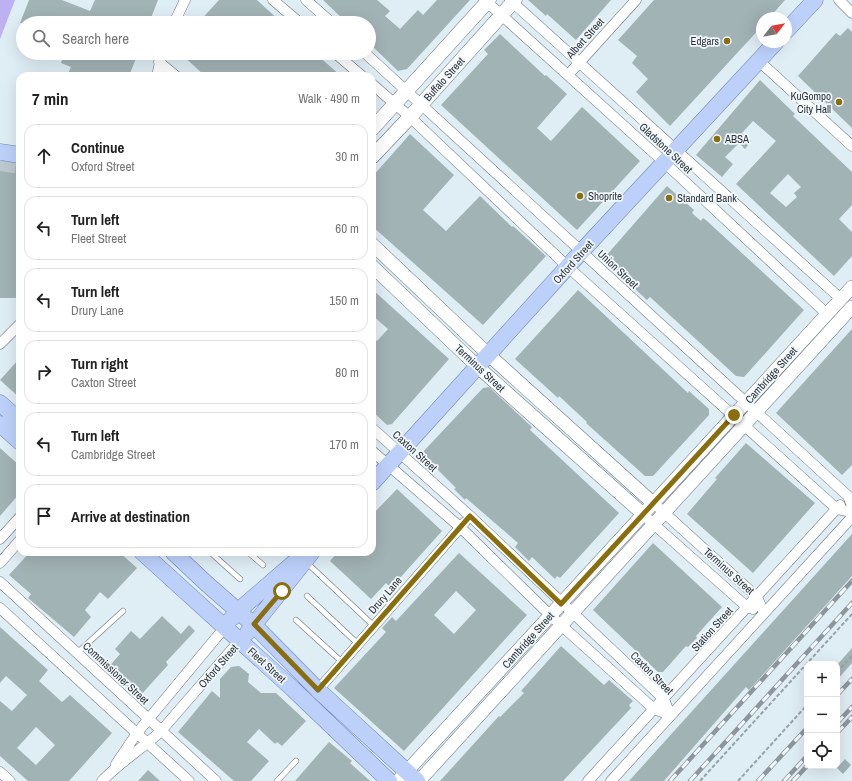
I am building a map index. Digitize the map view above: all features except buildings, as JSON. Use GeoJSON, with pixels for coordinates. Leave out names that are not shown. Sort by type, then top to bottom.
{"type":"FeatureCollection","features":[{"type":"Feature","properties":{"kind":"main road"},"geometry":{"type":"LineString","coordinates":[[792,25],[815,0]]}},
{"type":"Feature","properties":{"kind":"main road","name":"Buffalo Street"},"geometry":{"type":"LineString","coordinates":[[376,125],[488,1]]}},
{"type":"Feature","properties":{"kind":"main road","name":"Buffalo Street"},"geometry":{"type":"LineString","coordinates":[[376,152],[422,104],[513,1]]}},
{"type":"Feature","properties":{"kind":"main road","name":"Oxford Street"},"geometry":{"type":"LineString","coordinates":[[376,480],[568,267],[771,48]]}},
{"type":"Feature","properties":{"kind":"main road"},"geometry":{"type":"LineString","coordinates":[[0,152],[16,154]]}},
{"type":"Feature","properties":{"kind":"main road"},"geometry":{"type":"LineString","coordinates":[[0,403],[16,417]]}},
{"type":"Feature","properties":{"kind":"main road"},"geometry":{"type":"LineString","coordinates":[[0,424],[16,438]]}},
{"type":"Feature","properties":{"kind":"main road","name":"Fleet Street"},"geometry":{"type":"LineString","coordinates":[[146,556],[225,626],[389,781]]}},
{"type":"Feature","properties":{"kind":"main road","name":"Fleet Street"},"geometry":{"type":"LineString","coordinates":[[178,556],[254,624],[318,690],[410,779]]}},
{"type":"Feature","properties":{"kind":"main road","name":"Oxford Street"},"geometry":{"type":"LineString","coordinates":[[225,626],[238,611],[302,556]]}},
{"type":"Feature","properties":{"kind":"main road","name":"Oxford Street"},"geometry":{"type":"LineString","coordinates":[[240,640],[254,624],[302,556]]}},
{"type":"Feature","properties":{"kind":"street"},"geometry":{"type":"LineString","coordinates":[[177,16],[185,0]]}},
{"type":"Feature","properties":{"kind":"street"},"geometry":{"type":"LineString","coordinates":[[273,0],[292,16]]}},
{"type":"Feature","properties":{"kind":"street"},"geometry":{"type":"LineString","coordinates":[[306,0],[324,16]]}},
{"type":"Feature","properties":{"kind":"street","name":"Albert Street"},"geometry":{"type":"LineString","coordinates":[[568,75],[636,0]]}},
{"type":"Feature","properties":{"kind":"street"},"geometry":{"type":"LineString","coordinates":[[830,0],[840,1],[852,13]]}},
{"type":"Feature","properties":{"kind":"street","name":"Gladstone Street"},"geometry":{"type":"LineString","coordinates":[[488,1],[827,314]]}},
{"type":"Feature","properties":{"kind":"street","name":"Gladstone Street"},"geometry":{"type":"LineString","coordinates":[[513,1],[579,62],[677,148],[841,299]]}},
{"type":"Feature","properties":{"kind":"street"},"geometry":{"type":"LineString","coordinates":[[158,72],[160,60]]}},
{"type":"Feature","properties":{"kind":"street"},"geometry":{"type":"LineString","coordinates":[[163,60],[173,72]]}},
{"type":"Feature","properties":{"kind":"street"},"geometry":{"type":"LineString","coordinates":[[344,60],[357,72]]}},
{"type":"Feature","properties":{"kind":"street","name":"Union Street"},"geometry":{"type":"LineString","coordinates":[[372,60],[422,104],[851,498]]}},
{"type":"Feature","properties":{"kind":"street"},"geometry":{"type":"LineString","coordinates":[[759,61],[852,146]]}},
{"type":"Feature","properties":{"kind":"street"},"geometry":{"type":"LineString","coordinates":[[376,87],[410,117],[568,267],[837,509],[852,512]]}},
{"type":"Feature","properties":{"kind":"street","name":"Terminus Street"},"geometry":{"type":"LineString","coordinates":[[376,248],[489,355],[757,597],[764,613]]}},
{"type":"Feature","properties":{"kind":"street","name":"Terminus Street"},"geometry":{"type":"LineString","coordinates":[[376,270],[478,367],[747,607],[764,613]]}},
{"type":"Feature","properties":{"kind":"street","name":"Cambridge Street"},"geometry":{"type":"LineString","coordinates":[[410,779],[556,620],[571,613],[659,508],[744,424],[751,407],[827,314],[852,287]]}},
{"type":"Feature","properties":{"kind":"street","name":"Cambridge Street"},"geometry":{"type":"LineString","coordinates":[[659,508],[734,415],[751,407],[852,308]]}},
{"type":"Feature","properties":{"kind":"street"},"geometry":{"type":"LineString","coordinates":[[0,344],[16,328]]}},
{"type":"Feature","properties":{"kind":"street","name":"Caxton Street"},"geometry":{"type":"LineString","coordinates":[[376,432],[470,516],[561,604],[664,699],[670,714]]}},
{"type":"Feature","properties":{"kind":"street","name":"Caxton Street"},"geometry":{"type":"LineString","coordinates":[[376,455],[460,527],[556,620],[654,709],[670,714]]}},
{"type":"Feature","properties":{"kind":"street","name":"Station Street"},"geometry":{"type":"LineString","coordinates":[[588,781],[837,509],[851,498]]}},
{"type":"Feature","properties":{"kind":"street","name":"Drury Lane"},"geometry":{"type":"LineString","coordinates":[[318,690],[470,516]]}},
{"type":"Feature","properties":{"kind":"street"},"geometry":{"type":"LineString","coordinates":[[611,781],[670,714],[852,517]]}},
{"type":"Feature","properties":{"kind":"street","name":"Cambridge Street"},"geometry":{"type":"LineString","coordinates":[[556,620],[561,604],[649,519]]}},
{"type":"Feature","properties":{"kind":"street"},"geometry":{"type":"LineString","coordinates":[[0,539],[16,521]]}},
{"type":"Feature","properties":{"kind":"street"},"geometry":{"type":"LineString","coordinates":[[0,563],[16,545]]}},
{"type":"Feature","properties":{"kind":"street"},"geometry":{"type":"LineString","coordinates":[[801,548],[813,559]]}},
{"type":"Feature","properties":{"kind":"street","name":"Commissioner Street"},"geometry":{"type":"LineString","coordinates":[[0,582],[216,781]]}},
{"type":"Feature","properties":{"kind":"street"},"geometry":{"type":"LineString","coordinates":[[0,608],[190,781]]}},
{"type":"Feature","properties":{"kind":"street","name":"Oxford Street"},"geometry":{"type":"LineString","coordinates":[[102,781],[113,769],[136,733],[225,626]]}},
{"type":"Feature","properties":{"kind":"street","name":"Oxford Street"},"geometry":{"type":"LineString","coordinates":[[113,769],[148,743],[161,731],[240,640]]}},
{"type":"Feature","properties":{"kind":"street"},"geometry":{"type":"LineString","coordinates":[[0,772],[10,781]]}},
{"type":"Feature","properties":{"kind":"lane"},"geometry":{"type":"LineString","coordinates":[[214,556],[240,579]]}},
{"type":"Feature","properties":{"kind":"lane"},"geometry":{"type":"LineString","coordinates":[[253,556],[263,565]]}},
{"type":"Feature","properties":{"kind":"lane"},"geometry":{"type":"LineString","coordinates":[[302,556],[374,626]]}},
{"type":"Feature","properties":{"kind":"lane"},"geometry":{"type":"LineString","coordinates":[[307,596],[358,644]]}},
{"type":"Feature","properties":{"kind":"lane"},"geometry":{"type":"LineString","coordinates":[[77,653],[123,611]]}},
{"type":"Feature","properties":{"kind":"lane"},"geometry":{"type":"LineString","coordinates":[[296,620],[342,662]]}},
{"type":"Feature","properties":{"kind":"lane"},"geometry":{"type":"LineString","coordinates":[[277,781],[296,761]]}},
{"type":"Feature","properties":{"kind":"path"},"geometry":{"type":"LineString","coordinates":[[700,781],[852,614]]}},
{"type":"Feature","properties":{"kind":"path"},"geometry":{"type":"LineString","coordinates":[[840,669],[852,656]]}},
{"type":"Feature","properties":{"kind":"path"},"geometry":{"type":"LineString","coordinates":[[738,781],[804,708]]}},
{"type":"Feature","properties":{"kind":"shaded area"},"geometry":{"type":"Polygon","coordinates":[[[0,0],[15,0],[0,39],[0,0]]]}},
{"type":"Feature","properties":{"kind":"tunnel"},"geometry":{"type":"LineString","coordinates":[[0,163],[16,165]]}},
{"type":"Feature","properties":{"kind":"railway"},"geometry":{"type":"LineString","coordinates":[[670,781],[852,581]]}},
{"type":"Feature","properties":{"kind":"railway"},"geometry":{"type":"LineString","coordinates":[[690,781],[852,603]]}},
{"type":"Feature","properties":{"kind":"railway"},"geometry":{"type":"LineString","coordinates":[[840,692],[852,679]]}},
{"type":"Feature","properties":{"kind":"railway"},"geometry":{"type":"LineString","coordinates":[[840,720],[852,707]]}},
{"type":"Feature","properties":{"kind":"railway"},"geometry":{"type":"LineString","coordinates":[[840,730],[852,717]]}},
{"type":"Feature","properties":{"kind":"railway"},"geometry":{"type":"LineString","coordinates":[[758,781],[804,731]]}},
{"type":"Feature","properties":{"kind":"railway"},"geometry":{"type":"LineString","coordinates":[[784,781],[804,759]]}},
{"type":"Feature","properties":{"kind":"railway"},"geometry":{"type":"LineString","coordinates":[[793,781],[804,769]]}},
{"type":"Feature","properties":{"kind":"place","name":"Edgars"},"geometry":{"type":"Point","coordinates":[727,41]}},
{"type":"Feature","properties":{"kind":"place","name":"KuGompo City Hall"},"geometry":{"type":"Point","coordinates":[839,102]}},
{"type":"Feature","properties":{"kind":"place","name":"ABSA"},"geometry":{"type":"Point","coordinates":[717,139]}},
{"type":"Feature","properties":{"kind":"place","name":"Shoprite"},"geometry":{"type":"Point","coordinates":[580,196]}},
{"type":"Feature","properties":{"kind":"place","name":"Standard Bank"},"geometry":{"type":"Point","coordinates":[669,198]}},
{"type":"Feature","properties":{"kind":"route"},"geometry":{"type":"LineString","coordinates":[[282,591],[254,624],[283,656],[318,690],[470,516],[561,604],[734,415]]}}]}
